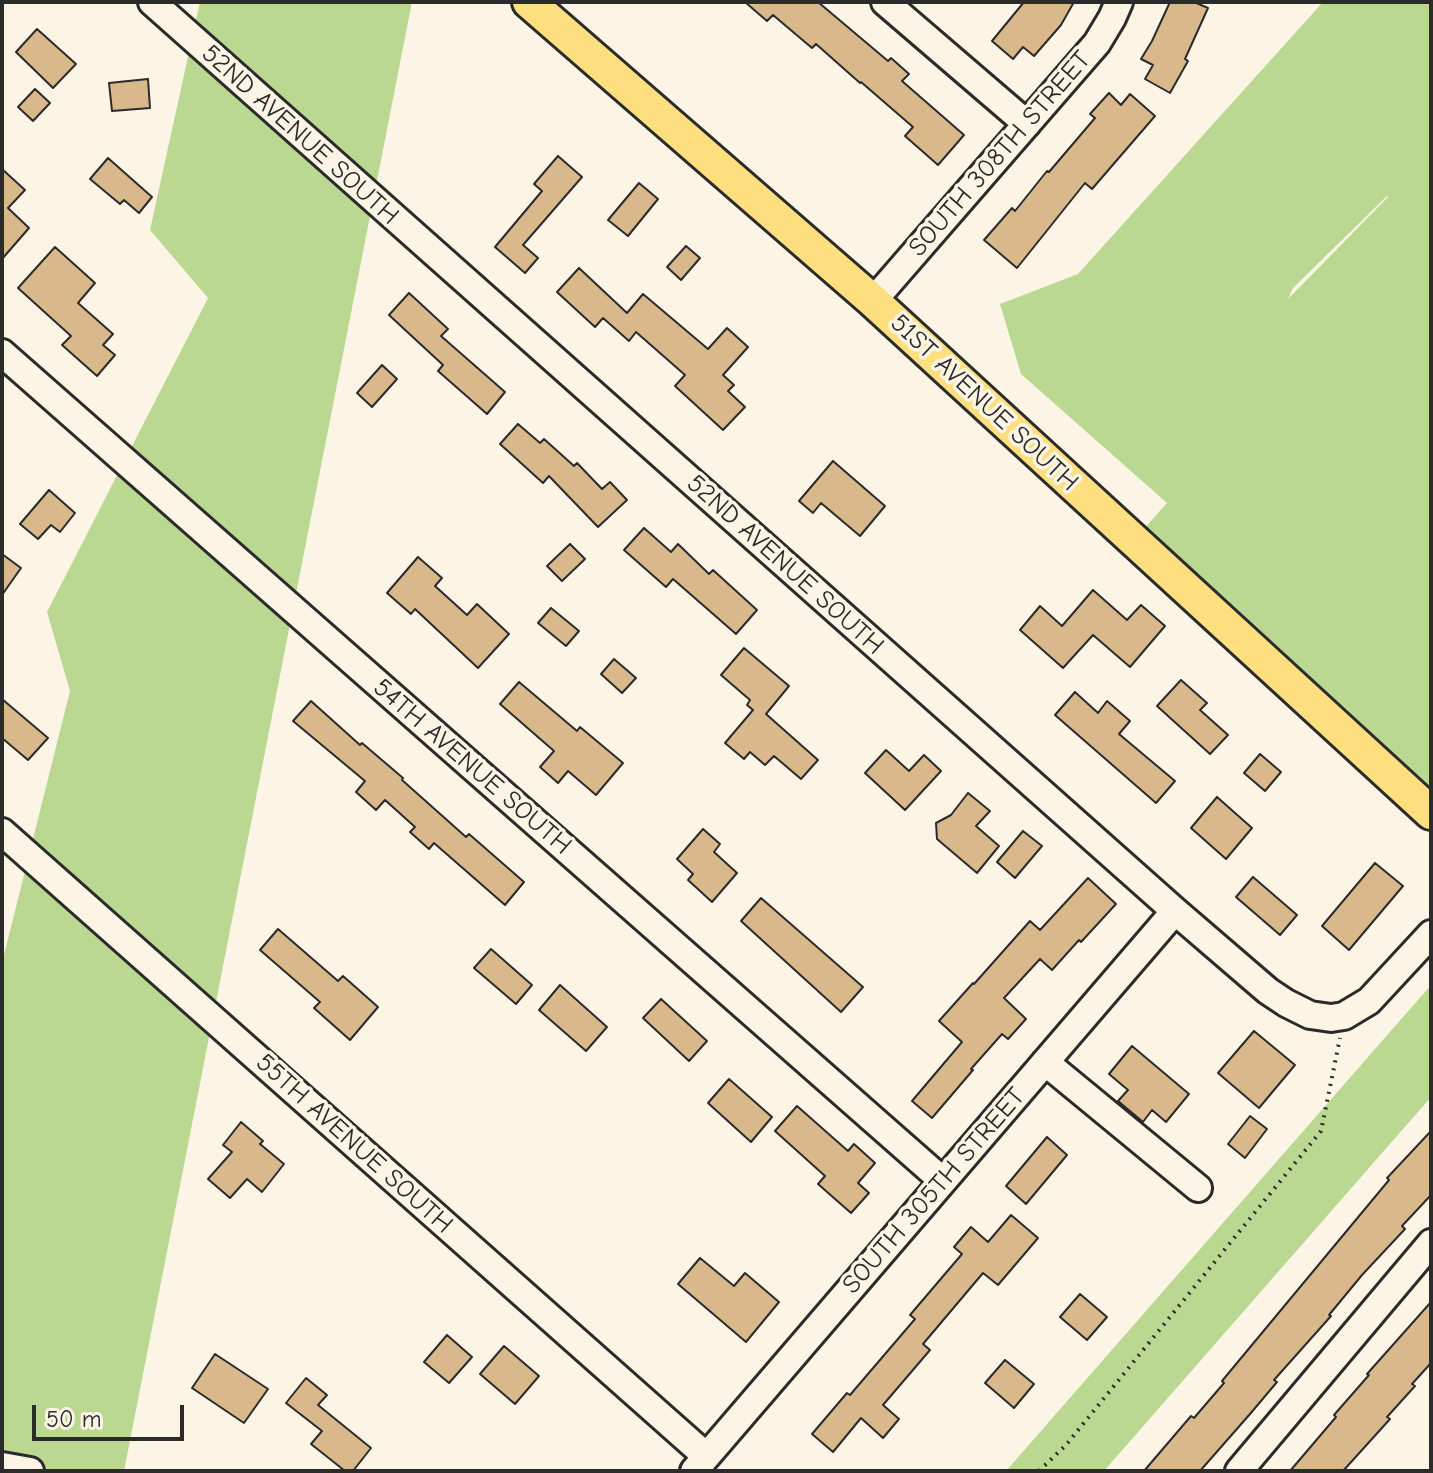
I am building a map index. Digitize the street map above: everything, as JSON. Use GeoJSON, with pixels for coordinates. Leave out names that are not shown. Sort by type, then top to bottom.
{"type":"FeatureCollection","features":[{"type":"Feature","properties":{"kind":"main road","name":"51ST AVENUE SOUTH"},"geometry":{"type":"LineString","coordinates":[[529,2],[873,301],[1431,813]]}},
{"type":"Feature","properties":{"kind":"street","name":"52ND AVENUE SOUTH"},"geometry":{"type":"LineString","coordinates":[[152,2],[1268,991],[1310,1015],[1321,1018],[1344,1016]]}},
{"type":"Feature","properties":{"kind":"street"},"geometry":{"type":"LineString","coordinates":[[885,2],[1027,124]]}},
{"type":"Feature","properties":{"kind":"street","name":"SOUTH 308TH STREET"},"geometry":{"type":"LineString","coordinates":[[873,301],[1097,43],[1119,2]]}},
{"type":"Feature","properties":{"kind":"street","name":"54TH AVENUE SOUTH"},"geometry":{"type":"LineString","coordinates":[[2,353],[943,1181]]}},
{"type":"Feature","properties":{"kind":"street","name":"55TH AVENUE SOUTH"},"geometry":{"type":"LineString","coordinates":[[2,832],[700,1464]]}},
{"type":"Feature","properties":{"kind":"street","name":"SOUTH 305TH STREET"},"geometry":{"type":"LineString","coordinates":[[700,1464],[1175,911]]}},
{"type":"Feature","properties":{"kind":"street"},"geometry":{"type":"LineString","coordinates":[[1344,1016],[1369,1001],[1431,934]]}},
{"type":"Feature","properties":{"kind":"street"},"geometry":{"type":"LineString","coordinates":[[1045,1062],[1198,1188]]}},
{"type":"Feature","properties":{"kind":"street"},"geometry":{"type":"LineString","coordinates":[[1239,1471],[1431,1243]]}},
{"type":"Feature","properties":{"kind":"street"},"geometry":{"type":"LineString","coordinates":[[2,1466],[30,1471]]}},
{"type":"Feature","properties":{"kind":"path"},"geometry":{"type":"LineString","coordinates":[[1039,1471],[1066,1445],[1321,1131],[1344,1016]]}},
{"type":"Feature","properties":{"kind":"green space"},"geometry":{"type":"Polygon","coordinates":[[[200,2],[412,2],[124,1471],[2,1471],[2,963],[70,691],[47,612],[208,298],[150,230],[200,2]]]}},
{"type":"Feature","properties":{"kind":"green space"},"geometry":{"type":"Polygon","coordinates":[[[1323,2],[1431,2],[1431,813],[1134,540],[1167,503],[1021,374],[1000,304],[1078,274],[1323,2]],[[1388,197],[1293,288],[1288,299],[1388,197]]]}},
{"type":"Feature","properties":{"kind":"green space"},"geometry":{"type":"Polygon","coordinates":[[[1431,985],[1431,1097],[1104,1471],[1006,1471],[1431,985]]]}},
{"type":"Feature","properties":{"kind":"building"},"geometry":{"type":"Polygon","coordinates":[[[745,2],[818,2],[888,61],[891,58],[909,74],[902,81],[964,135],[938,165],[905,136],[913,127],[861,82],[816,44],[812,48],[773,15],[767,21],[745,2]]]}},
{"type":"Feature","properties":{"kind":"building"},"geometry":{"type":"Polygon","coordinates":[[[1024,2],[1074,2],[1061,25],[1034,56],[1023,47],[1013,59],[992,41],[1024,2]]]}},
{"type":"Feature","properties":{"kind":"building"},"geometry":{"type":"Polygon","coordinates":[[[1170,2],[1194,2],[1208,8],[1185,59],[1188,61],[1170,93],[1145,79],[1153,65],[1141,59],[1170,2]]]}},
{"type":"Feature","properties":{"kind":"building"},"geometry":{"type":"Polygon","coordinates":[[[37,29],[76,64],[53,88],[16,52],[37,29]]]}},
{"type":"Feature","properties":{"kind":"building"},"geometry":{"type":"Polygon","coordinates":[[[148,79],[150,108],[112,111],[109,83],[148,79]]]}},
{"type":"Feature","properties":{"kind":"building"},"geometry":{"type":"Polygon","coordinates":[[[35,89],[50,103],[33,121],[18,107],[35,89]]]}},
{"type":"Feature","properties":{"kind":"building"},"geometry":{"type":"Polygon","coordinates":[[[1109,93],[1121,105],[1130,94],[1155,116],[1092,189],[1085,183],[1017,268],[984,240],[1012,208],[1015,211],[1095,118],[1090,114],[1109,93]]]}},
{"type":"Feature","properties":{"kind":"building"},"geometry":{"type":"Polygon","coordinates":[[[558,156],[582,177],[523,245],[538,258],[525,273],[495,247],[542,191],[534,184],[558,156]]]}},
{"type":"Feature","properties":{"kind":"building"},"geometry":{"type":"Polygon","coordinates":[[[108,158],[152,197],[139,213],[124,200],[120,204],[90,179],[108,158]]]}},
{"type":"Feature","properties":{"kind":"building"},"geometry":{"type":"Polygon","coordinates":[[[2,169],[25,190],[8,208],[29,228],[2,259],[2,169]]]}},
{"type":"Feature","properties":{"kind":"building"},"geometry":{"type":"Polygon","coordinates":[[[639,183],[658,199],[628,236],[608,220],[639,183]]]}},
{"type":"Feature","properties":{"kind":"building"},"geometry":{"type":"Polygon","coordinates":[[[686,246],[700,258],[681,280],[667,267],[686,246]]]}},
{"type":"Feature","properties":{"kind":"building"},"geometry":{"type":"Polygon","coordinates":[[[55,247],[95,283],[78,303],[113,334],[103,345],[115,355],[97,376],[62,345],[71,336],[18,288],[55,247]]]}},
{"type":"Feature","properties":{"kind":"building"},"geometry":{"type":"Polygon","coordinates":[[[579,268],[627,313],[643,294],[708,349],[727,328],[748,347],[723,375],[734,385],[728,391],[745,407],[723,430],[675,386],[685,375],[636,332],[629,341],[603,318],[595,327],[557,292],[579,268]]]}},
{"type":"Feature","properties":{"kind":"building"},"geometry":{"type":"Polygon","coordinates":[[[409,293],[448,329],[441,336],[505,392],[487,414],[438,371],[443,365],[389,315],[409,293]]]}},
{"type":"Feature","properties":{"kind":"building"},"geometry":{"type":"Polygon","coordinates":[[[382,365],[397,379],[372,407],[357,393],[382,365]]]}},
{"type":"Feature","properties":{"kind":"building"},"geometry":{"type":"Polygon","coordinates":[[[518,424],[540,443],[544,439],[574,466],[577,463],[602,489],[610,482],[627,500],[598,527],[549,476],[543,483],[500,444],[518,424]]]}},
{"type":"Feature","properties":{"kind":"building"},"geometry":{"type":"Polygon","coordinates":[[[833,461],[885,506],[860,536],[821,503],[813,513],[799,501],[833,461]]]}},
{"type":"Feature","properties":{"kind":"building"},"geometry":{"type":"Polygon","coordinates":[[[49,490],[75,513],[60,532],[51,525],[38,539],[20,524],[49,490]]]}},
{"type":"Feature","properties":{"kind":"building"},"geometry":{"type":"Polygon","coordinates":[[[644,528],[671,552],[678,544],[709,574],[713,570],[757,610],[736,634],[673,579],[666,587],[624,550],[644,528]]]}},
{"type":"Feature","properties":{"kind":"building"},"geometry":{"type":"Polygon","coordinates":[[[570,544],[585,559],[562,581],[547,566],[570,544]]]}},
{"type":"Feature","properties":{"kind":"building"},"geometry":{"type":"Polygon","coordinates":[[[2,554],[21,568],[2,595],[2,554]]]}},
{"type":"Feature","properties":{"kind":"building"},"geometry":{"type":"Polygon","coordinates":[[[418,557],[442,578],[435,586],[467,615],[477,604],[509,634],[478,668],[415,609],[411,614],[387,593],[418,557]]]}},
{"type":"Feature","properties":{"kind":"building"},"geometry":{"type":"Polygon","coordinates":[[[1093,590],[1127,620],[1141,605],[1165,626],[1130,667],[1093,635],[1063,668],[1020,630],[1040,606],[1062,626],[1093,590]]]}},
{"type":"Feature","properties":{"kind":"building"},"geometry":{"type":"Polygon","coordinates":[[[551,608],[579,631],[566,646],[538,623],[551,608]]]}},
{"type":"Feature","properties":{"kind":"building"},"geometry":{"type":"Polygon","coordinates":[[[744,648],[789,686],[766,714],[818,760],[801,779],[774,756],[765,765],[750,752],[744,759],[725,743],[753,710],[747,705],[750,700],[721,675],[744,648]]]}},
{"type":"Feature","properties":{"kind":"building"},"geometry":{"type":"Polygon","coordinates":[[[614,659],[636,678],[622,693],[601,674],[614,659]]]}},
{"type":"Feature","properties":{"kind":"building"},"geometry":{"type":"Polygon","coordinates":[[[1181,680],[1207,703],[1200,710],[1228,735],[1210,754],[1157,706],[1181,680]]]}},
{"type":"Feature","properties":{"kind":"building"},"geometry":{"type":"Polygon","coordinates":[[[519,682],[577,731],[580,727],[623,763],[596,795],[568,771],[558,783],[540,767],[554,751],[500,704],[519,682]]]}},
{"type":"Feature","properties":{"kind":"building"},"geometry":{"type":"Polygon","coordinates":[[[1075,692],[1098,713],[1107,701],[1130,721],[1119,734],[1175,781],[1156,803],[1055,715],[1075,692]]]}},
{"type":"Feature","properties":{"kind":"building"},"geometry":{"type":"Polygon","coordinates":[[[2,699],[48,738],[28,760],[2,738],[2,699]]]}},
{"type":"Feature","properties":{"kind":"building"},"geometry":{"type":"Polygon","coordinates":[[[311,701],[403,778],[466,837],[469,834],[524,882],[505,905],[434,843],[429,849],[410,832],[415,827],[385,800],[376,810],[356,792],[365,781],[293,721],[311,701]]]}},
{"type":"Feature","properties":{"kind":"building"},"geometry":{"type":"Polygon","coordinates":[[[886,750],[909,771],[924,755],[941,771],[905,810],[865,773],[886,750]]]}},
{"type":"Feature","properties":{"kind":"building"},"geometry":{"type":"Polygon","coordinates":[[[1260,754],[1281,772],[1265,791],[1244,773],[1260,754]]]}},
{"type":"Feature","properties":{"kind":"building"},"geometry":{"type":"Polygon","coordinates":[[[968,793],[990,811],[976,826],[999,846],[977,873],[937,839],[936,823],[951,815],[968,793]]]}},
{"type":"Feature","properties":{"kind":"building"},"geometry":{"type":"Polygon","coordinates":[[[1217,797],[1252,828],[1226,859],[1191,828],[1217,797]]]}},
{"type":"Feature","properties":{"kind":"building"},"geometry":{"type":"Polygon","coordinates":[[[703,829],[720,844],[714,852],[737,873],[712,902],[688,880],[693,874],[677,859],[703,829]]]}},
{"type":"Feature","properties":{"kind":"building"},"geometry":{"type":"Polygon","coordinates":[[[1023,831],[1042,846],[1015,878],[997,862],[1023,831]]]}},
{"type":"Feature","properties":{"kind":"building"},"geometry":{"type":"Polygon","coordinates":[[[1375,863],[1403,886],[1349,950],[1322,926],[1375,863]]]}},
{"type":"Feature","properties":{"kind":"building"},"geometry":{"type":"Polygon","coordinates":[[[1253,877],[1297,915],[1280,935],[1236,897],[1253,877]]]}},
{"type":"Feature","properties":{"kind":"building"},"geometry":{"type":"Polygon","coordinates":[[[1088,878],[1116,904],[1052,970],[1040,959],[1004,998],[1026,1019],[1008,1039],[1002,1034],[932,1118],[912,1101],[962,1042],[939,1021],[1030,921],[1040,930],[1088,878]]]}},
{"type":"Feature","properties":{"kind":"building"},"geometry":{"type":"Polygon","coordinates":[[[761,898],[863,987],[841,1012],[741,921],[761,898]]]}},
{"type":"Feature","properties":{"kind":"building"},"geometry":{"type":"Polygon","coordinates":[[[278,929],[338,981],[343,976],[378,1007],[350,1040],[314,1008],[320,1002],[260,950],[278,929]]]}},
{"type":"Feature","properties":{"kind":"building"},"geometry":{"type":"Polygon","coordinates":[[[491,949],[532,985],[516,1004],[474,968],[491,949]]]}},
{"type":"Feature","properties":{"kind":"building"},"geometry":{"type":"Polygon","coordinates":[[[560,985],[607,1027],[586,1051],[539,1010],[560,985]]]}},
{"type":"Feature","properties":{"kind":"building"},"geometry":{"type":"Polygon","coordinates":[[[661,999],[707,1041],[689,1061],[643,1018],[661,999]]]}},
{"type":"Feature","properties":{"kind":"building"},"geometry":{"type":"Polygon","coordinates":[[[1254,1031],[1295,1065],[1259,1108],[1218,1073],[1254,1031]]]}},
{"type":"Feature","properties":{"kind":"building"},"geometry":{"type":"Polygon","coordinates":[[[1132,1046],[1189,1094],[1166,1122],[1152,1110],[1143,1122],[1118,1101],[1128,1090],[1109,1074],[1132,1046]]]}},
{"type":"Feature","properties":{"kind":"building"},"geometry":{"type":"Polygon","coordinates":[[[729,1079],[772,1117],[751,1142],[708,1103],[729,1079]]]}},
{"type":"Feature","properties":{"kind":"building"},"geometry":{"type":"Polygon","coordinates":[[[797,1106],[848,1151],[854,1144],[875,1163],[858,1183],[869,1193],[851,1213],[818,1184],[825,1176],[775,1131],[797,1106]]]}},
{"type":"Feature","properties":{"kind":"building"},"geometry":{"type":"Polygon","coordinates":[[[1250,1116],[1267,1129],[1245,1158],[1228,1144],[1250,1116]]]}},
{"type":"Feature","properties":{"kind":"building"},"geometry":{"type":"Polygon","coordinates":[[[241,1122],[263,1141],[260,1144],[284,1164],[262,1192],[247,1179],[230,1198],[208,1179],[232,1152],[223,1145],[241,1122]]]}},
{"type":"Feature","properties":{"kind":"building"},"geometry":{"type":"Polygon","coordinates":[[[1431,1131],[1431,1195],[1274,1380],[1277,1382],[1250,1414],[1200,1471],[1144,1471],[1224,1383],[1222,1381],[1389,1180],[1387,1178],[1431,1131]]]}},
{"type":"Feature","properties":{"kind":"building"},"geometry":{"type":"Polygon","coordinates":[[[1047,1137],[1067,1155],[1026,1204],[1006,1186],[1047,1137]]]}},
{"type":"Feature","properties":{"kind":"building"},"geometry":{"type":"Polygon","coordinates":[[[1011,1215],[1038,1238],[998,1285],[983,1273],[923,1344],[930,1350],[883,1405],[899,1419],[883,1438],[861,1418],[833,1452],[812,1434],[915,1319],[910,1315],[962,1254],[954,1247],[971,1227],[988,1242],[1011,1215]]]}},
{"type":"Feature","properties":{"kind":"building"},"geometry":{"type":"Polygon","coordinates":[[[700,1258],[734,1286],[745,1273],[779,1302],[746,1342],[678,1284],[700,1258]]]}},
{"type":"Feature","properties":{"kind":"building"},"geometry":{"type":"Polygon","coordinates":[[[1080,1294],[1107,1317],[1087,1340],[1060,1317],[1080,1294]]]}},
{"type":"Feature","properties":{"kind":"building"},"geometry":{"type":"Polygon","coordinates":[[[1431,1302],[1431,1363],[1387,1417],[1390,1419],[1343,1471],[1290,1471],[1336,1417],[1334,1415],[1367,1374],[1431,1302]]]}},
{"type":"Feature","properties":{"kind":"building"},"geometry":{"type":"Polygon","coordinates":[[[447,1335],[472,1357],[449,1383],[424,1362],[447,1335]]]}},
{"type":"Feature","properties":{"kind":"building"},"geometry":{"type":"Polygon","coordinates":[[[504,1346],[539,1376],[515,1404],[480,1374],[504,1346]]]}},
{"type":"Feature","properties":{"kind":"building"},"geometry":{"type":"Polygon","coordinates":[[[215,1354],[268,1389],[244,1423],[192,1388],[215,1354]]]}},
{"type":"Feature","properties":{"kind":"building"},"geometry":{"type":"Polygon","coordinates":[[[1005,1360],[1034,1384],[1014,1408],[985,1383],[1005,1360]]]}},
{"type":"Feature","properties":{"kind":"building"},"geometry":{"type":"Polygon","coordinates":[[[306,1378],[327,1395],[318,1405],[371,1448],[353,1471],[345,1471],[311,1444],[322,1431],[286,1403],[306,1378]]]}}]}
